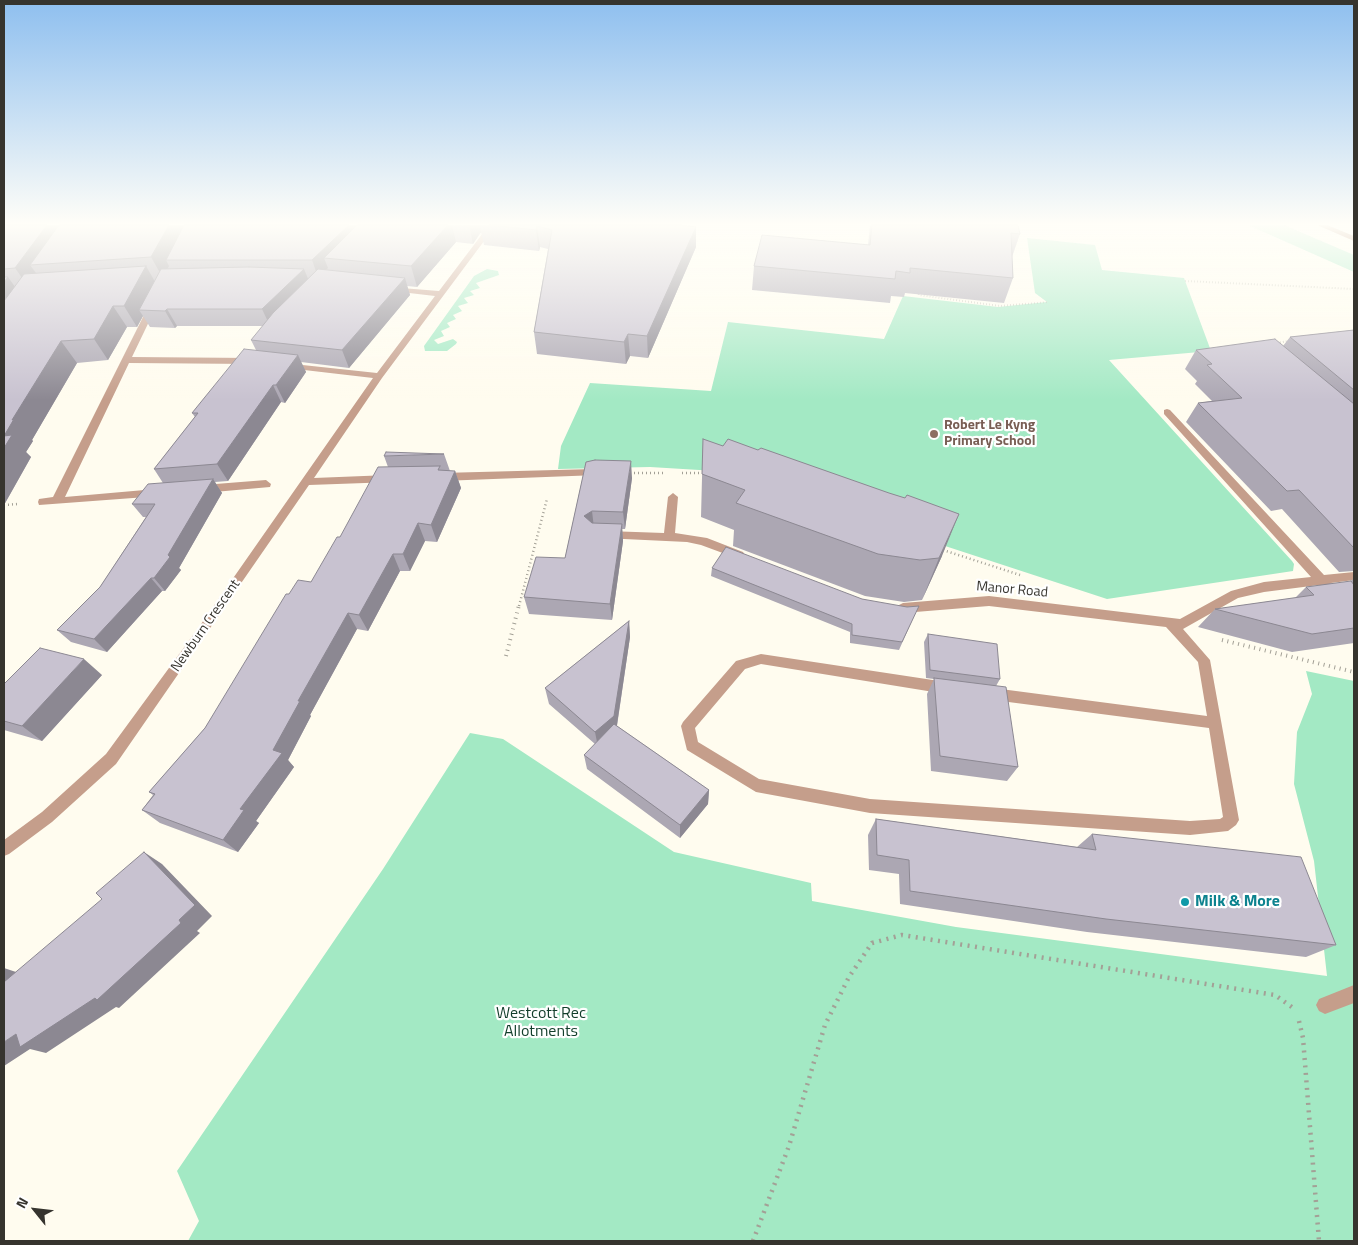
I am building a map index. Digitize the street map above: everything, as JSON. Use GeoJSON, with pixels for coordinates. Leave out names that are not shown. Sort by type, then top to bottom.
{"type":"FeatureCollection","features":[{"type":"Feature","properties":{"kind":"street","name":"Newburn Crescent"},"geometry":{"type":"LineString","coordinates":[[4,849],[48,817],[92,778],[111,758],[379,376],[448,283]]}},
{"type":"Feature","properties":{"kind":"street"},"geometry":{"type":"LineString","coordinates":[[381,288],[440,294]]}},
{"type":"Feature","properties":{"kind":"street"},"geometry":{"type":"LineString","coordinates":[[57,501],[156,299]]}},
{"type":"Feature","properties":{"kind":"street"},"geometry":{"type":"LineString","coordinates":[[126,360],[248,357],[272,363],[379,376]]}},
{"type":"Feature","properties":{"kind":"street"},"geometry":{"type":"LineString","coordinates":[[1167,412],[1334,594]]}},
{"type":"Feature","properties":{"kind":"street"},"geometry":{"type":"LineString","coordinates":[[425,478],[594,473]]}},
{"type":"Feature","properties":{"kind":"street"},"geometry":{"type":"LineString","coordinates":[[306,482],[405,479]]}},
{"type":"Feature","properties":{"kind":"street"},"geometry":{"type":"LineString","coordinates":[[187,490],[266,484]]}},
{"type":"Feature","properties":{"kind":"street"},"geometry":{"type":"LineString","coordinates":[[43,502],[167,492]]}},
{"type":"Feature","properties":{"kind":"street"},"geometry":{"type":"LineString","coordinates":[[669,536],[673,497]]}},
{"type":"Feature","properties":{"kind":"street"},"geometry":{"type":"LineString","coordinates":[[594,534],[669,536],[703,541],[748,558]]}},
{"type":"Feature","properties":{"kind":"street","name":"Manor Road"},"geometry":{"type":"LineString","coordinates":[[889,607],[904,608],[949,602],[989,601],[1172,624],[1186,622],[1235,594],[1264,587],[1354,576]]}},
{"type":"Feature","properties":{"kind":"street"},"geometry":{"type":"LineString","coordinates":[[959,690],[890,681],[760,659],[741,665],[688,726],[692,746],[756,785],[870,806],[1190,828],[1223,826],[1231,820],[1204,660],[1172,624]]}},
{"type":"Feature","properties":{"kind":"street"},"geometry":{"type":"LineString","coordinates":[[979,692],[1216,723]]}},
{"type":"Feature","properties":{"kind":"street"},"geometry":{"type":"LineString","coordinates":[[1325,1005],[1354,994]]}},
{"type":"Feature","properties":{"kind":"path"},"geometry":{"type":"LineString","coordinates":[[1212,283],[1354,289]]}},
{"type":"Feature","properties":{"kind":"path"},"geometry":{"type":"LineString","coordinates":[[918,285],[919,295],[972,303],[1000,306],[1048,302]]}},
{"type":"Feature","properties":{"kind":"path"},"geometry":{"type":"LineString","coordinates":[[1271,343],[1297,340]]}},
{"type":"Feature","properties":{"kind":"path"},"geometry":{"type":"LineString","coordinates":[[594,473],[671,473]]}},
{"type":"Feature","properties":{"kind":"path"},"geometry":{"type":"LineString","coordinates":[[681,473],[707,473]]}},
{"type":"Feature","properties":{"kind":"path"},"geometry":{"type":"LineString","coordinates":[[506,656],[554,474]]}},
{"type":"Feature","properties":{"kind":"path"},"geometry":{"type":"LineString","coordinates":[[937,548],[1028,578]]}},
{"type":"Feature","properties":{"kind":"path"},"geometry":{"type":"LineString","coordinates":[[1219,639],[1354,672]]}},
{"type":"Feature","properties":{"kind":"path"},"geometry":{"type":"LineString","coordinates":[[753,1241],[789,1146],[825,1025],[849,976],[872,943],[902,935],[1275,996],[1295,1009],[1303,1038],[1319,1241]]}},
{"type":"Feature","properties":{"kind":"green space"},"geometry":{"type":"Polygon","coordinates":[[[469,283],[476,283],[480,288],[470,291],[474,295],[464,298],[468,303],[458,306],[462,311],[453,315],[456,319],[447,323],[450,327],[441,331],[444,336],[434,340],[438,344],[453,339],[457,342],[456,344],[447,351],[425,351],[424,346],[469,283]]]}},
{"type":"Feature","properties":{"kind":"green space","name":"Robert Le Kyng Primary School"},"geometry":{"type":"Polygon","coordinates":[[[1034,283],[1186,283],[1211,351],[1109,360],[1292,561],[1294,564],[1293,571],[1107,599],[716,471],[650,467],[558,469],[561,446],[590,383],[711,391],[728,322],[884,339],[903,296],[998,307],[1047,302],[1035,293],[1034,283]]]}},
{"type":"Feature","properties":{"kind":"green space","name":"Westcott Rec Allotments"},"geometry":{"type":"Polygon","coordinates":[[[1306,671],[1354,681],[1354,1241],[188,1241],[199,1221],[177,1171],[383,869],[470,733],[503,739],[674,852],[811,883],[812,901],[956,927],[1327,976],[1314,861],[1294,784],[1297,732],[1312,694],[1306,671]]]}},
{"type":"Feature","properties":{"kind":"building"},"geometry":{"type":"Polygon","coordinates":[[[17,283],[137,283],[124,306],[113,306],[94,339],[61,341],[4,436],[4,301],[17,283]]]}},
{"type":"Feature","properties":{"kind":"building"},"geometry":{"type":"Polygon","coordinates":[[[153,283],[289,283],[262,309],[139,310],[153,283]]]}},
{"type":"Feature","properties":{"kind":"building"},"geometry":{"type":"Polygon","coordinates":[[[304,283],[401,283],[342,350],[251,340],[273,313],[304,283]]]}},
{"type":"Feature","properties":{"kind":"building"},"geometry":{"type":"Polygon","coordinates":[[[543,283],[671,283],[647,336],[628,334],[624,342],[534,332],[543,283]]]}},
{"type":"Feature","properties":{"kind":"building"},"geometry":{"type":"Polygon","coordinates":[[[1354,330],[1354,390],[1290,337],[1354,330]]]}},
{"type":"Feature","properties":{"kind":"building"},"geometry":{"type":"Polygon","coordinates":[[[1275,339],[1354,404],[1354,548],[1299,490],[1287,491],[1198,403],[1242,398],[1207,365],[1212,364],[1196,350],[1275,339]]]}},
{"type":"Feature","properties":{"kind":"building"},"geometry":{"type":"Polygon","coordinates":[[[244,349],[298,355],[276,385],[273,385],[217,464],[154,469],[198,413],[192,413],[244,349]]]}},
{"type":"Feature","properties":{"kind":"building"},"geometry":{"type":"Polygon","coordinates":[[[12,435],[4,448],[4,436],[12,435]]]}},
{"type":"Feature","properties":{"kind":"building"},"geometry":{"type":"Polygon","coordinates":[[[703,439],[723,446],[728,439],[758,450],[761,448],[889,493],[905,498],[907,495],[959,514],[939,558],[920,560],[878,554],[736,503],[745,490],[702,474],[703,439]]]}},
{"type":"Feature","properties":{"kind":"building"},"geometry":{"type":"Polygon","coordinates":[[[386,452],[444,454],[384,456],[386,452]]]}},
{"type":"Feature","properties":{"kind":"building"},"geometry":{"type":"Polygon","coordinates":[[[595,460],[631,461],[623,512],[592,511],[584,516],[592,523],[622,524],[610,604],[524,597],[536,557],[565,558],[586,462],[595,460]]]}},
{"type":"Feature","properties":{"kind":"building"},"geometry":{"type":"Polygon","coordinates":[[[440,466],[438,470],[455,471],[431,525],[418,523],[403,554],[393,554],[359,615],[348,613],[298,701],[300,701],[273,750],[282,753],[240,809],[244,810],[223,840],[142,810],[155,794],[149,792],[205,728],[286,594],[289,594],[298,580],[311,582],[337,537],[340,537],[378,467],[440,466]]]}},
{"type":"Feature","properties":{"kind":"building"},"geometry":{"type":"Polygon","coordinates":[[[213,479],[168,555],[170,557],[154,578],[151,578],[94,639],[57,630],[100,587],[155,504],[132,504],[148,484],[213,479]]]}},
{"type":"Feature","properties":{"kind":"building"},"geometry":{"type":"Polygon","coordinates":[[[726,547],[862,599],[907,607],[919,606],[902,642],[852,635],[852,624],[712,568],[726,547]]]}},
{"type":"Feature","properties":{"kind":"building"},"geometry":{"type":"Polygon","coordinates":[[[1351,581],[1354,585],[1354,628],[1312,634],[1215,609],[1314,595],[1306,587],[1351,581]]]}},
{"type":"Feature","properties":{"kind":"building"},"geometry":{"type":"Polygon","coordinates":[[[629,621],[614,716],[595,732],[545,688],[629,621]]]}},
{"type":"Feature","properties":{"kind":"building"},"geometry":{"type":"Polygon","coordinates":[[[928,634],[997,644],[1000,679],[930,670],[928,634]]]}},
{"type":"Feature","properties":{"kind":"building"},"geometry":{"type":"Polygon","coordinates":[[[40,648],[84,659],[22,726],[4,721],[4,684],[40,648]]]}},
{"type":"Feature","properties":{"kind":"building"},"geometry":{"type":"Polygon","coordinates":[[[934,678],[1006,687],[1018,767],[940,756],[934,678]]]}},
{"type":"Feature","properties":{"kind":"building"},"geometry":{"type":"Polygon","coordinates":[[[614,724],[709,790],[680,825],[584,755],[614,724]]]}},
{"type":"Feature","properties":{"kind":"building"},"geometry":{"type":"Polygon","coordinates":[[[876,819],[1096,850],[1092,834],[1301,857],[1336,945],[1106,919],[910,891],[909,860],[877,855],[876,819]]]}},
{"type":"Feature","properties":{"kind":"building"},"geometry":{"type":"Polygon","coordinates":[[[144,852],[195,905],[179,920],[181,923],[97,1000],[95,998],[20,1047],[16,1034],[4,1042],[4,982],[102,899],[96,893],[144,852]]]}},
{"type":"Feature","properties":{"kind":"place","name":"Robert Le Kyng Primary School"},"geometry":{"type":"Point","coordinates":[934,434]}},
{"type":"Feature","properties":{"kind":"place","name":"Milk & More"},"geometry":{"type":"Point","coordinates":[1185,902]}}]}
